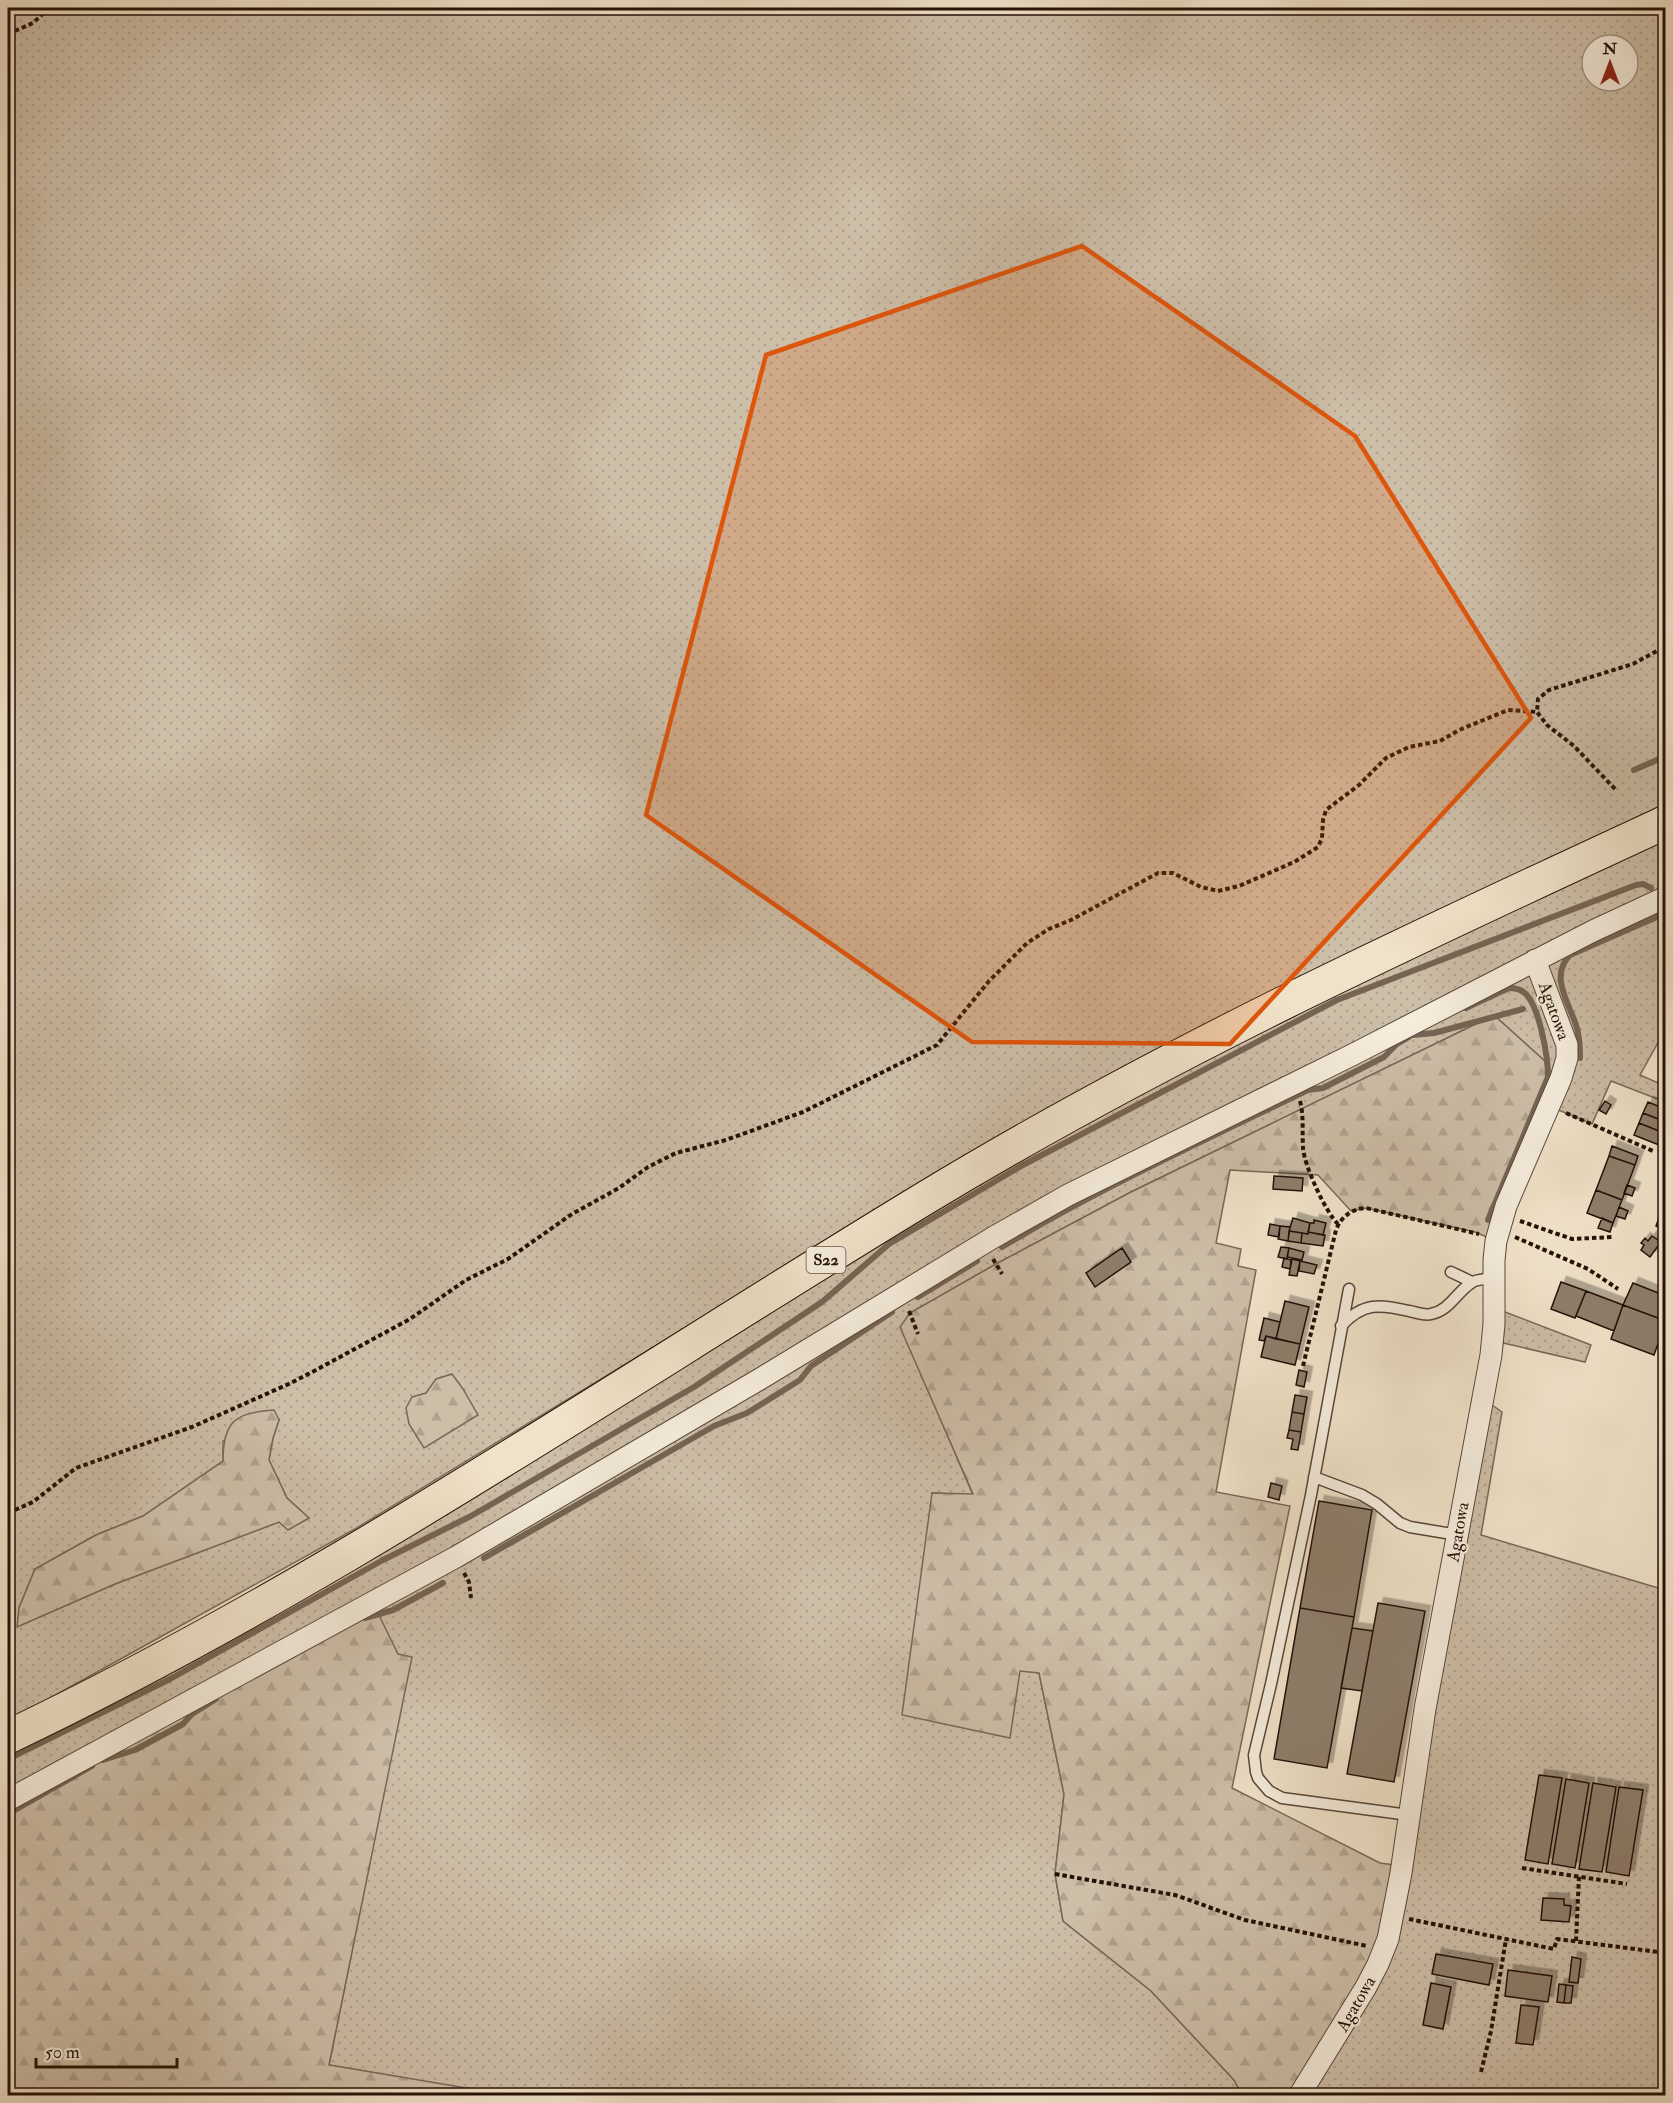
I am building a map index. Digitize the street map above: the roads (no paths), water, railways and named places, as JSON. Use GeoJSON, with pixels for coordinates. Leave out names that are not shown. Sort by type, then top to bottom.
{"type":"FeatureCollection","features":[{"type":"Feature","properties":{"kind":"highway","name":"S22"},"geometry":{"type":"LineString","coordinates":[[8,1737],[208,1634],[340,1560],[487,1472],[930,1195],[1087,1106],[1263,1012],[1398,946],[1665,822]]}},
{"type":"Feature","properties":{"kind":"street"},"geometry":{"type":"LineString","coordinates":[[8,1800],[456,1557],[760,1379],[984,1243],[1068,1196],[1535,960],[1665,897]]}},
{"type":"Feature","properties":{"kind":"street","name":"Agatowa"},"geometry":{"type":"LineString","coordinates":[[1299,2096],[1338,2035],[1384,1952],[1394,1916],[1425,1709],[1491,1355],[1494,1324],[1493,1278],[1499,1229],[1564,1068],[1568,1052],[1535,960]]}},
{"type":"Feature","properties":{"kind":"lane"},"geometry":{"type":"LineString","coordinates":[[1450,1272],[1472,1282]]}},
{"type":"Feature","properties":{"kind":"lane"},"geometry":{"type":"LineString","coordinates":[[1341,1326],[1355,1313],[1371,1306],[1389,1306],[1425,1315],[1433,1314],[1447,1305],[1472,1282],[1493,1278]]}},
{"type":"Feature","properties":{"kind":"lane"},"geometry":{"type":"LineString","coordinates":[[1348,1289],[1314,1477],[1254,1755],[1256,1772],[1263,1784],[1282,1798],[1409,1815]]}},
{"type":"Feature","properties":{"kind":"lane"},"geometry":{"type":"LineString","coordinates":[[1314,1477],[1377,1504],[1400,1523],[1410,1527],[1458,1535]]}},
{"type":"Feature","properties":{"kind":"waterway"},"geometry":{"type":"LineString","coordinates":[[1634,770],[1666,756]]}},
{"type":"Feature","properties":{"kind":"waterway"},"geometry":{"type":"LineString","coordinates":[[8,1759],[170,1679],[383,1560],[471,1516],[694,1387],[822,1302],[889,1244],[1021,1166],[1337,1000],[1636,885],[1643,884],[1651,888]]}},
{"type":"Feature","properties":{"kind":"waterway"},"geometry":{"type":"LineString","coordinates":[[1580,1058],[1577,1029],[1562,990],[1561,972],[1564,963],[1570,955],[1666,913]]}},
{"type":"Feature","properties":{"kind":"waterway"},"geometry":{"type":"LineString","coordinates":[[1466,1008],[1509,988],[1522,991],[1535,1010],[1547,1058],[1548,1077],[1488,1220]]}},
{"type":"Feature","properties":{"kind":"waterway"},"geometry":{"type":"LineString","coordinates":[[1413,1035],[1434,1033],[1523,1009]]}},
{"type":"Feature","properties":{"kind":"waterway"},"geometry":{"type":"LineString","coordinates":[[1002,1247],[1153,1165],[1308,1090],[1323,1088],[1384,1057],[1397,1044],[1409,1037]]}},
{"type":"Feature","properties":{"kind":"waterway"},"geometry":{"type":"LineString","coordinates":[[918,1297],[977,1261]]}},
{"type":"Feature","properties":{"kind":"waterway"},"geometry":{"type":"LineString","coordinates":[[484,1558],[714,1426],[747,1413],[800,1380],[811,1366],[892,1312]]}},
{"type":"Feature","properties":{"kind":"waterway"},"geometry":{"type":"LineString","coordinates":[[365,1618],[393,1610],[443,1583]]}},
{"type":"Feature","properties":{"kind":"waterway"},"geometry":{"type":"LineString","coordinates":[[103,1760],[135,1750],[183,1724],[192,1714],[216,1699]]}},
{"type":"Feature","properties":{"kind":"waterway"},"geometry":{"type":"LineString","coordinates":[[15,1810],[92,1766]]}}]}
